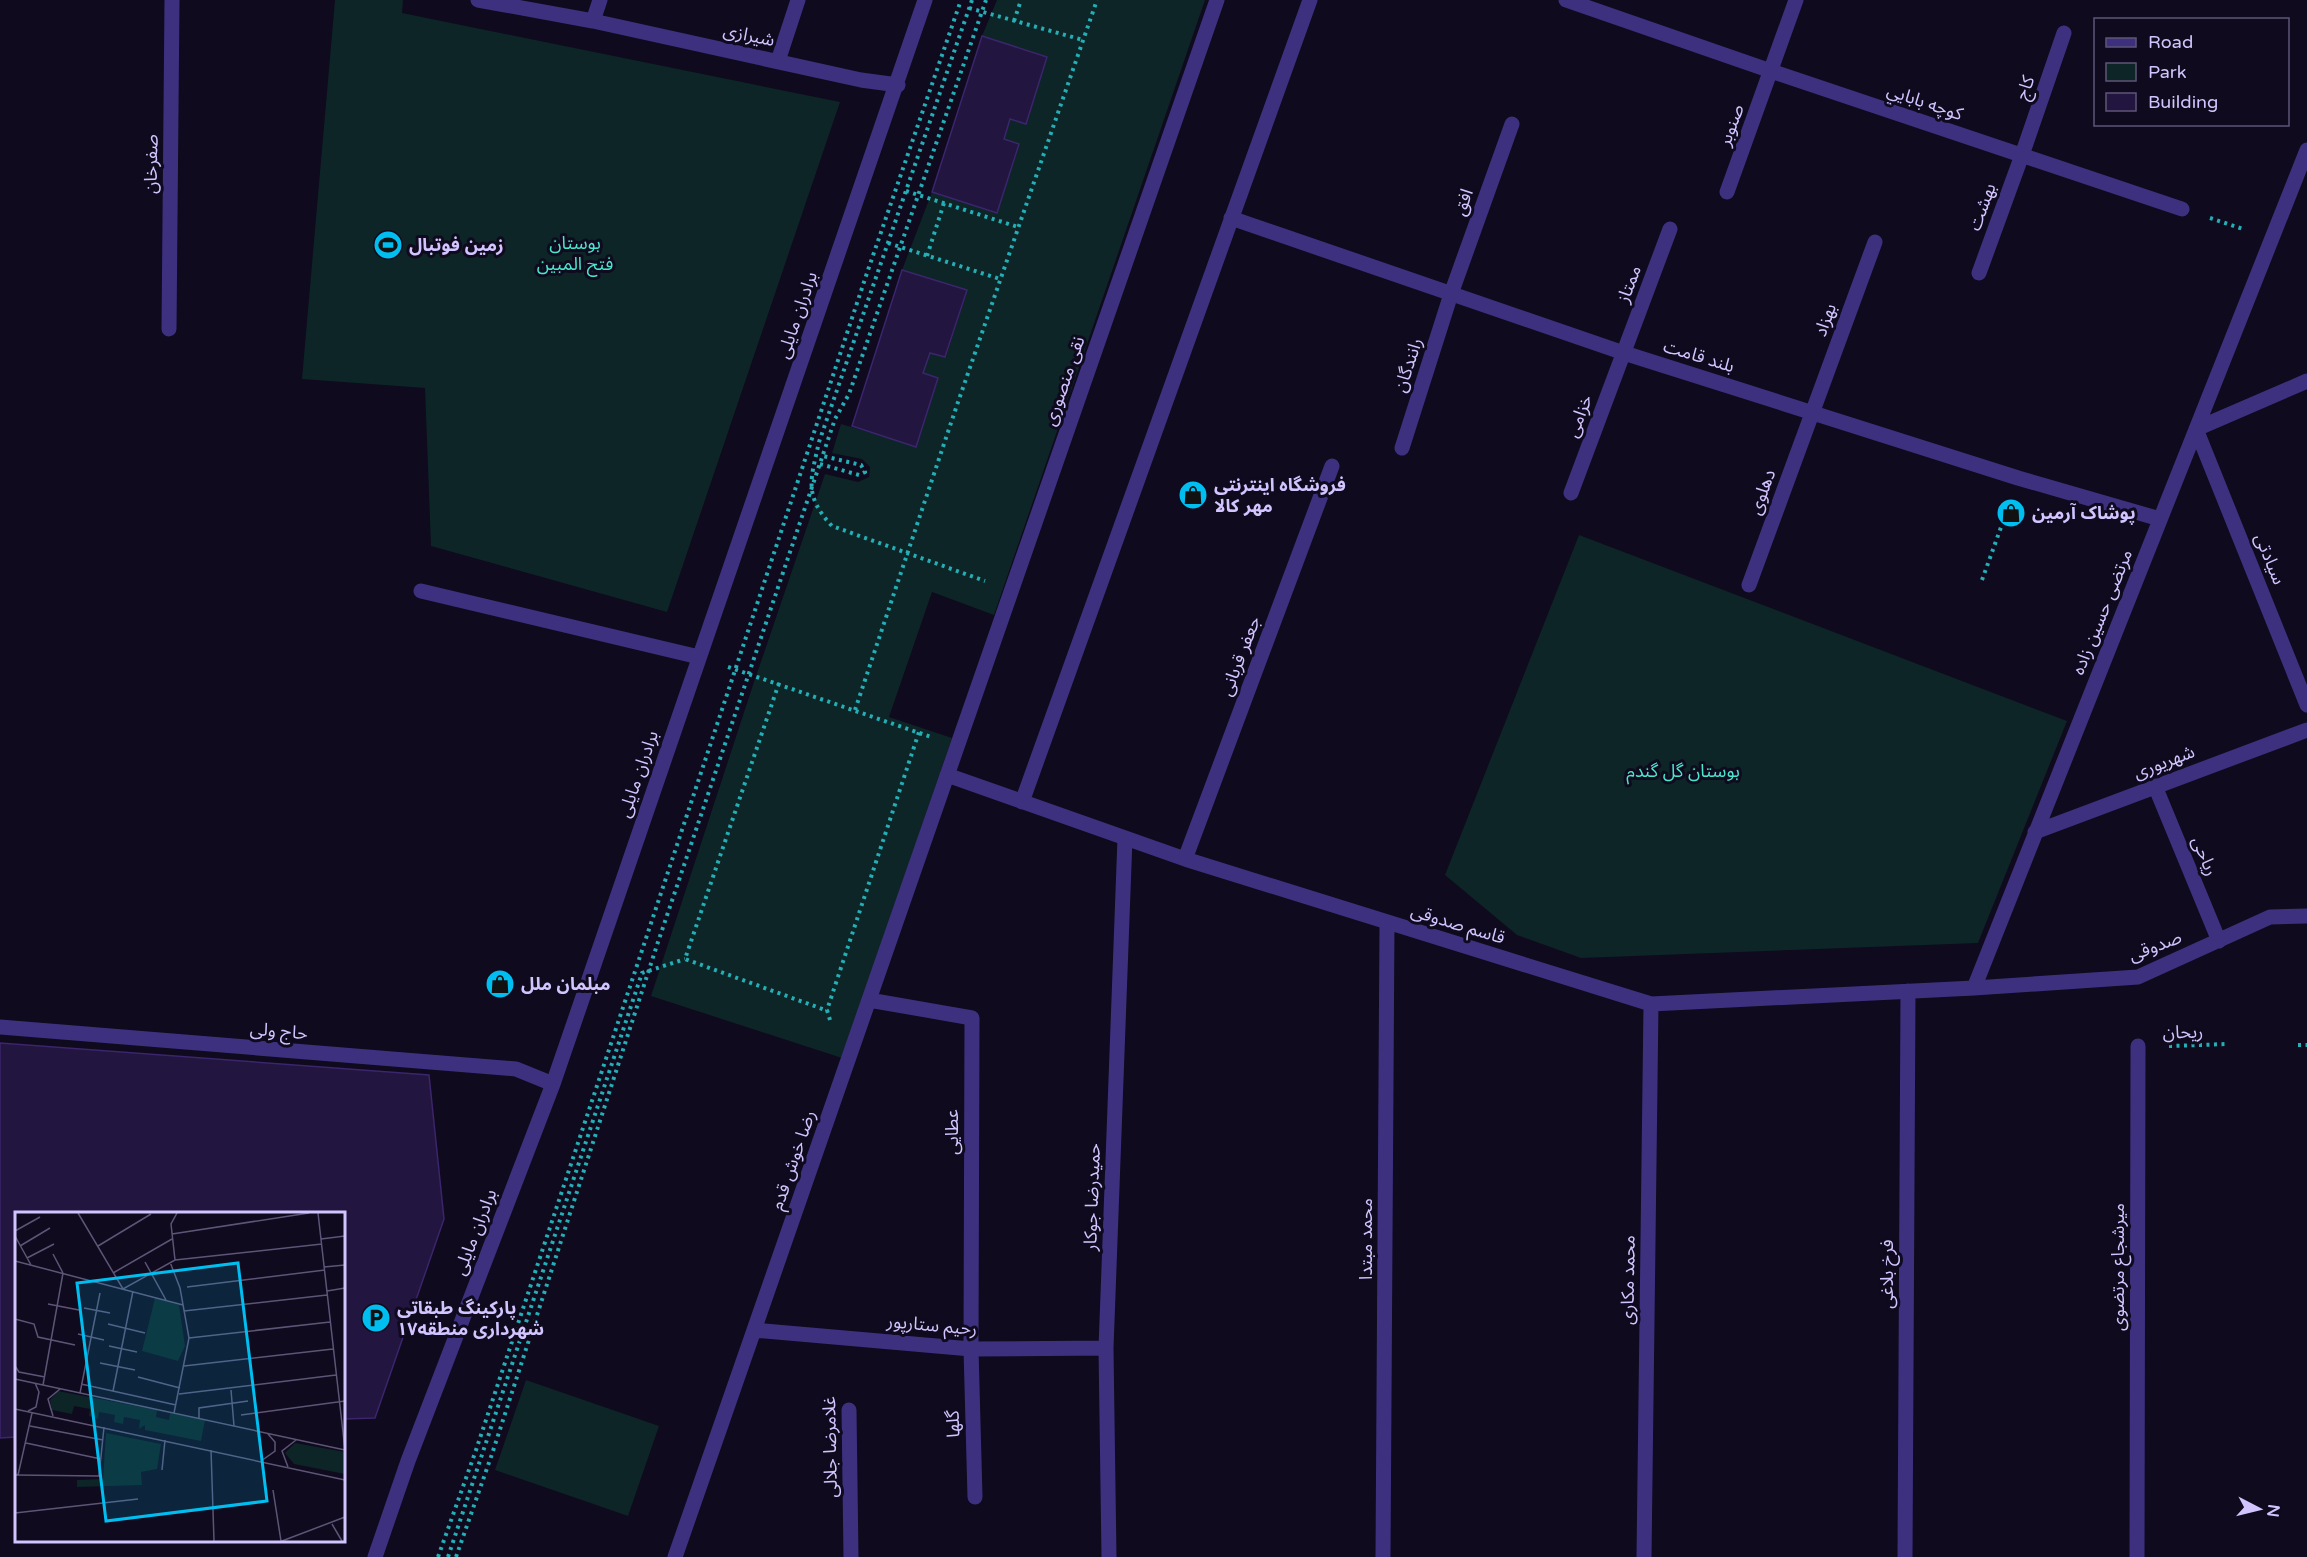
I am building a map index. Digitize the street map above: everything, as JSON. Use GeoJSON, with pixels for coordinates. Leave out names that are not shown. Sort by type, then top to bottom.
{"type":"FeatureCollection","features":[{"type":"Feature","properties":{"kind":"street","name":"صفرخان"},"geometry":{"type":"LineString","coordinates":[[169,329],[172,0]]}},
{"type":"Feature","properties":{"kind":"street","name":"شیرازی"},"geometry":{"type":"LineString","coordinates":[[478,0],[593,21],[861,80],[898,85]]}},
{"type":"Feature","properties":{"kind":"street"},"geometry":{"type":"LineString","coordinates":[[593,21],[600,0]]}},
{"type":"Feature","properties":{"kind":"street"},"geometry":{"type":"LineString","coordinates":[[778,61],[798,0]]}},
{"type":"Feature","properties":{"kind":"street","name":"برادران مایلی"},"geometry":{"type":"LineString","coordinates":[[375,1557],[553,1084],[926,0]]}},
{"type":"Feature","properties":{"kind":"street","name":"نقی منصوری"},"geometry":{"type":"LineString","coordinates":[[948,775],[1217,0]]}},
{"type":"Feature","properties":{"kind":"street"},"geometry":{"type":"LineString","coordinates":[[1022,802],[1310,0]]}},
{"type":"Feature","properties":{"kind":"street","name":"كوچه بابايي"},"geometry":{"type":"LineString","coordinates":[[1566,0],[2182,209]]}},
{"type":"Feature","properties":{"kind":"street","name":"صنوبر"},"geometry":{"type":"LineString","coordinates":[[1727,192],[1796,0]]}},
{"type":"Feature","properties":{"kind":"street","name":"کاج"},"geometry":{"type":"LineString","coordinates":[[2022,155],[2064,33]]}},
{"type":"Feature","properties":{"kind":"street","name":"افق"},"geometry":{"type":"LineString","coordinates":[[1451,294],[1512,124]]}},
{"type":"Feature","properties":{"kind":"street","name":"مرتضی حسین زاده"},"geometry":{"type":"LineString","coordinates":[[1974,988],[2307,150]]}},
{"type":"Feature","properties":{"kind":"street","name":"بهشت"},"geometry":{"type":"LineString","coordinates":[[1979,273],[2022,155]]}},
{"type":"Feature","properties":{"kind":"street","name":"بلند قامت"},"geometry":{"type":"LineString","coordinates":[[1231,218],[1624,353],[2018,478],[2160,519]]}},
{"type":"Feature","properties":{"kind":"street","name":"ممتاز"},"geometry":{"type":"LineString","coordinates":[[1624,353],[1670,229]]}},
{"type":"Feature","properties":{"kind":"street","name":"بهزاد"},"geometry":{"type":"LineString","coordinates":[[1813,412],[1875,242]]}},
{"type":"Feature","properties":{"kind":"street","name":"رانندگان"},"geometry":{"type":"LineString","coordinates":[[1402,448],[1451,294]]}},
{"type":"Feature","properties":{"kind":"street","name":"خزامی"},"geometry":{"type":"LineString","coordinates":[[1571,493],[1624,353]]}},
{"type":"Feature","properties":{"kind":"street"},"geometry":{"type":"LineString","coordinates":[[2196,429],[2307,381]]}},
{"type":"Feature","properties":{"kind":"street","name":"دهلوی"},"geometry":{"type":"LineString","coordinates":[[1749,585],[1813,412]]}},
{"type":"Feature","properties":{"kind":"street","name":"سیادتی"},"geometry":{"type":"LineString","coordinates":[[2196,429],[2307,705]]}},
{"type":"Feature","properties":{"kind":"street","name":"جعفر قربانی"},"geometry":{"type":"LineString","coordinates":[[1185,859],[1332,466]]}},
{"type":"Feature","properties":{"kind":"street"},"geometry":{"type":"LineString","coordinates":[[421,591],[699,657]]}},
{"type":"Feature","properties":{"kind":"street","name":"شهریوری"},"geometry":{"type":"LineString","coordinates":[[2035,832],[2307,730]]}},
{"type":"Feature","properties":{"kind":"street","name":"قاسم صدوقی"},"geometry":{"type":"LineString","coordinates":[[948,775],[1185,859],[1651,1004],[1974,988]]}},
{"type":"Feature","properties":{"kind":"street","name":"رضا خوش قدم"},"geometry":{"type":"LineString","coordinates":[[675,1557],[948,775]]}},
{"type":"Feature","properties":{"kind":"street","name":"ریاحی"},"geometry":{"type":"LineString","coordinates":[[2156,786],[2219,941]]}},
{"type":"Feature","properties":{"kind":"street","name":"حمیدرضا جوکار"},"geometry":{"type":"LineString","coordinates":[[1109,1557],[1106,1348],[1125,838]]}},
{"type":"Feature","properties":{"kind":"street","name":"صدوقی"},"geometry":{"type":"LineString","coordinates":[[1974,988],[2139,977],[2270,917],[2307,916]]}},
{"type":"Feature","properties":{"kind":"street","name":"محمد مبتدا"},"geometry":{"type":"LineString","coordinates":[[1383,1557],[1387,922]]}},
{"type":"Feature","properties":{"kind":"street","name":"فرخ بلاغی"},"geometry":{"type":"LineString","coordinates":[[1905,1557],[1908,991]]}},
{"type":"Feature","properties":{"kind":"street","name":"عطایی"},"geometry":{"type":"LineString","coordinates":[[869,1000],[972,1018],[971,1349]]}},
{"type":"Feature","properties":{"kind":"street","name":"محمد مکاری"},"geometry":{"type":"LineString","coordinates":[[1644,1557],[1651,1004]]}},
{"type":"Feature","properties":{"kind":"street","name":"حاج ولی"},"geometry":{"type":"LineString","coordinates":[[0,1028],[516,1069],[553,1084]]}},
{"type":"Feature","properties":{"kind":"street","name":"میرشجاع مرتضوی"},"geometry":{"type":"LineString","coordinates":[[2137,1557],[2138,1046]]}},
{"type":"Feature","properties":{"kind":"street","name":"رحیم ستارپور"},"geometry":{"type":"LineString","coordinates":[[754,1330],[971,1349],[1106,1348]]}},
{"type":"Feature","properties":{"kind":"street","name":"گلها"},"geometry":{"type":"LineString","coordinates":[[971,1349],[975,1497]]}},
{"type":"Feature","properties":{"kind":"street","name":"غلامرضا جلالی"},"geometry":{"type":"LineString","coordinates":[[849,1410],[852,1557]]}},
{"type":"Feature","properties":{"kind":"street"},"geometry":{"type":"LineString","coordinates":[[383,1557],[393,1505]]}},
{"type":"Feature","properties":{"kind":"path"},"geometry":{"type":"LineString","coordinates":[[438,1557],[477,1450],[868,270],[961,0]]}},
{"type":"Feature","properties":{"kind":"path"},"geometry":{"type":"LineString","coordinates":[[972,0],[819,442],[810,481],[817,510],[832,526],[1011,590]]}},
{"type":"Feature","properties":{"kind":"path"},"geometry":{"type":"LineString","coordinates":[[456,1557],[492,1454],[657,945],[823,456],[836,419],[853,382],[986,0]]}},
{"type":"Feature","properties":{"kind":"path"},"geometry":{"type":"LineString","coordinates":[[1014,21],[1021,0]]}},
{"type":"Feature","properties":{"kind":"path"},"geometry":{"type":"LineString","coordinates":[[855,710],[1000,279],[1097,0]]}},
{"type":"Feature","properties":{"kind":"path"},"geometry":{"type":"LineString","coordinates":[[969,8],[1083,40]]}},
{"type":"Feature","properties":{"kind":"path"},"geometry":{"type":"LineString","coordinates":[[906,191],[1018,227]]}},
{"type":"Feature","properties":{"kind":"path"},"geometry":{"type":"LineString","coordinates":[[927,256],[944,203]]}},
{"type":"Feature","properties":{"kind":"path"},"geometry":{"type":"LineString","coordinates":[[2182,209],[2272,239]]}},
{"type":"Feature","properties":{"kind":"path"},"geometry":{"type":"LineString","coordinates":[[888,243],[1000,279]]}},
{"type":"Feature","properties":{"kind":"path"},"geometry":{"type":"LineString","coordinates":[[814,463],[859,475],[865,472],[861,465],[823,456]]}},
{"type":"Feature","properties":{"kind":"path"},"geometry":{"type":"LineString","coordinates":[[1982,580],[2018,478]]}},
{"type":"Feature","properties":{"kind":"path"},"geometry":{"type":"LineString","coordinates":[[699,657],[957,746]]}},
{"type":"Feature","properties":{"kind":"path"},"geometry":{"type":"LineString","coordinates":[[685,959],[779,683]]}},
{"type":"Feature","properties":{"kind":"path"},"geometry":{"type":"LineString","coordinates":[[448,1557],[642,973],[685,959],[862,1022]]}},
{"type":"Feature","properties":{"kind":"path","name":"ریحان"},"geometry":{"type":"LineString","coordinates":[[2138,1046],[2228,1044]]}},
{"type":"Feature","properties":{"kind":"path"},"geometry":{"type":"LineString","coordinates":[[2298,1045],[2307,1045]]}},
{"type":"Feature","properties":{"kind":"green space","name":"بوستان فتح المبین"},"geometry":{"type":"Polygon","coordinates":[[[335,0],[403,0],[402,13],[840,102],[667,612],[431,546],[425,388],[302,379],[335,0]]]}},
{"type":"Feature","properties":{"kind":"green space"},"geometry":{"type":"Polygon","coordinates":[[[997,0],[1205,0],[994,615],[932,592],[889,717],[952,738],[842,1058],[651,996],[825,474],[858,482],[869,477],[870,467],[862,459],[832,453],[841,424],[916,446],[938,378],[923,373],[930,353],[946,357],[967,291],[902,270],[932,192],[996,213],[1004,139],[1010,119],[1026,124],[1047,57],[982,36],[997,0]]]}},
{"type":"Feature","properties":{"kind":"green space","name":"بوستان گل گندم"},"geometry":{"type":"Polygon","coordinates":[[[1579,535],[2067,721],[1978,943],[1581,958],[1517,935],[1445,875],[1579,535]]]}},
{"type":"Feature","properties":{"kind":"green space"},"geometry":{"type":"Polygon","coordinates":[[[526,1380],[659,1426],[628,1516],[495,1470],[526,1380]]]}},
{"type":"Feature","properties":{"kind":"building"},"geometry":{"type":"Polygon","coordinates":[[[982,36],[1047,57],[1026,124],[1010,119],[1004,139],[1019,144],[997,213],[932,192],[982,36]]]}},
{"type":"Feature","properties":{"kind":"building"},"geometry":{"type":"Polygon","coordinates":[[[902,270],[967,290],[945,357],[930,353],[923,373],[938,378],[916,447],[852,426],[902,270]]]}},
{"type":"Feature","properties":{"kind":"building","name":"پارکینگ طبقاتی شهرداری منطقه۱۷"},"geometry":{"type":"Polygon","coordinates":[[[0,1043],[429,1075],[444,1219],[375,1418],[345,1419],[345,1212],[15,1212],[15,1437],[0,1438],[0,1043]]]}},
{"type":"Feature","properties":{"kind":"place","name":"زمین فوتبال"},"geometry":{"type":"Point","coordinates":[388,245]}},
{"type":"Feature","properties":{"kind":"place","name":"فروشگاه اینترنتی مهر کالا"},"geometry":{"type":"Point","coordinates":[1193,495]}},
{"type":"Feature","properties":{"kind":"place","name":"پوشاک آرمین"},"geometry":{"type":"Point","coordinates":[2011,513]}},
{"type":"Feature","properties":{"kind":"place","name":"مبلمان ملل"},"geometry":{"type":"Point","coordinates":[500,984]}},
{"type":"Feature","properties":{"kind":"place","name":"پارکینگ طبقاتی شهرداری منطقه۱۷"},"geometry":{"type":"Point","coordinates":[376,1318]}}]}
